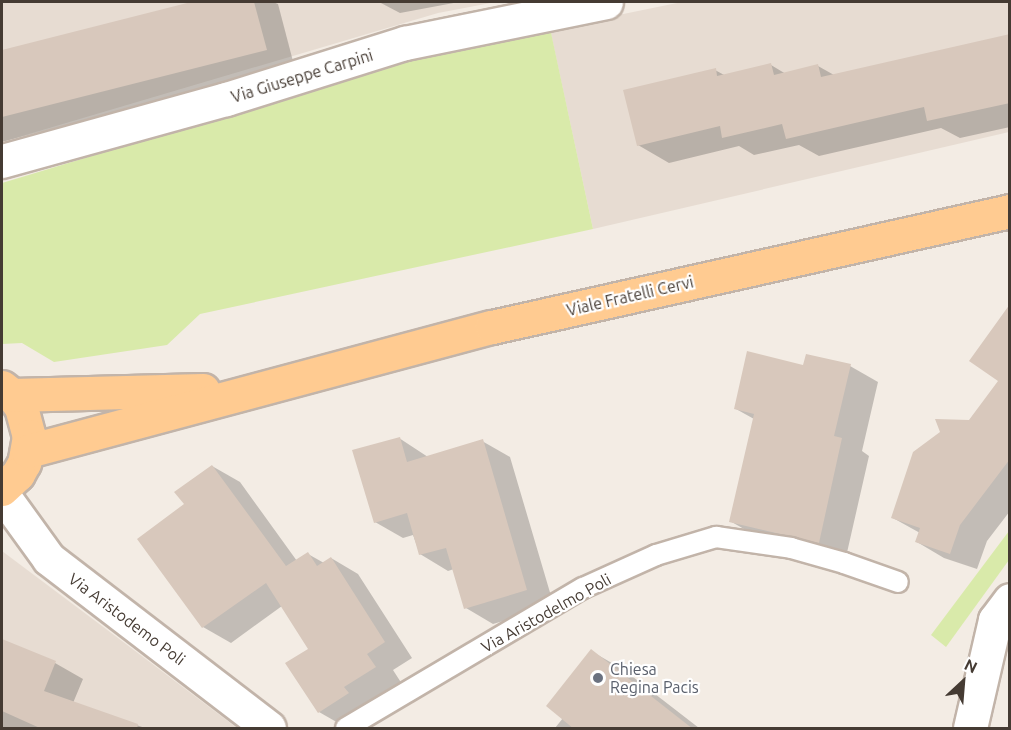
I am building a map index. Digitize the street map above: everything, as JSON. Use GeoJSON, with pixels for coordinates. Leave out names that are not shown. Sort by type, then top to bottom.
{"type":"FeatureCollection","features":[{"type":"Feature","properties":{"kind":"main road","name":"Viale Fratelli Cervi"},"geometry":{"type":"LineString","coordinates":[[253,389],[492,327],[1010,212]]}},
{"type":"Feature","properties":{"kind":"main road"},"geometry":{"type":"LineString","coordinates":[[7,391],[253,389]]}},
{"type":"Feature","properties":{"kind":"main road"},"geometry":{"type":"LineString","coordinates":[[28,451],[253,389]]}},
{"type":"Feature","properties":{"kind":"main road"},"geometry":{"type":"LineString","coordinates":[[2,489],[18,474],[28,451],[27,421],[7,391]]}},
{"type":"Feature","properties":{"kind":"street","name":"Via Giuseppe Carpini"},"geometry":{"type":"LineString","coordinates":[[2,161],[226,99],[405,43],[606,2]]}},
{"type":"Feature","properties":{"kind":"street","name":"Via Aristodemo Poli"},"geometry":{"type":"LineString","coordinates":[[2,494],[49,560],[269,729]]}},
{"type":"Feature","properties":{"kind":"street"},"geometry":{"type":"LineString","coordinates":[[970,729],[995,620],[1010,600]]}},
{"type":"Feature","properties":{"kind":"lane","name":"Via Aristodelmo Poli"},"geometry":{"type":"LineString","coordinates":[[346,729],[583,588],[656,555],[716,537],[791,548],[898,582]]}},
{"type":"Feature","properties":{"kind":"shaded area"},"geometry":{"type":"Polygon","coordinates":[[[2,2],[496,2],[438,13],[2,142],[2,2]]]}},
{"type":"Feature","properties":{"kind":"shaded area"},"geometry":{"type":"Polygon","coordinates":[[[682,2],[1009,2],[1009,132],[593,229],[550,29],[682,2]]]}},
{"type":"Feature","properties":{"kind":"shaded area"},"geometry":{"type":"Polygon","coordinates":[[[2,551],[126,644],[237,728],[2,728],[2,551]]]}},
{"type":"Feature","properties":{"kind":"green space"},"geometry":{"type":"Polygon","coordinates":[[[550,28],[593,229],[200,314],[167,345],[54,362],[22,343],[2,344],[2,183],[407,61],[550,28]]]}},
{"type":"Feature","properties":{"kind":"green space"},"geometry":{"type":"Polygon","coordinates":[[[1009,531],[1009,560],[946,647],[931,635],[1009,531]]]}},
{"type":"Feature","properties":{"kind":"building"},"geometry":{"type":"Polygon","coordinates":[[[191,2],[254,2],[267,50],[2,117],[2,50],[191,2]]]}},
{"type":"Feature","properties":{"kind":"building"},"geometry":{"type":"Polygon","coordinates":[[[1010,34],[1010,103],[927,121],[924,107],[786,139],[782,124],[722,138],[720,126],[637,146],[623,90],[716,68],[717,76],[771,63],[774,75],[818,64],[821,77],[1010,34]]]}},
{"type":"Feature","properties":{"kind":"building"},"geometry":{"type":"Polygon","coordinates":[[[1010,304],[1010,459],[960,525],[950,554],[915,542],[920,528],[891,518],[913,452],[940,432],[935,419],[969,420],[998,381],[969,361],[1010,304]]]}},
{"type":"Feature","properties":{"kind":"building"},"geometry":{"type":"Polygon","coordinates":[[[747,351],[803,365],[806,354],[851,364],[834,436],[842,438],[819,543],[729,522],[754,414],[734,409],[747,351]]]}},
{"type":"Feature","properties":{"kind":"building"},"geometry":{"type":"Polygon","coordinates":[[[400,437],[407,462],[483,439],[527,590],[464,609],[446,548],[419,555],[407,513],[374,523],[352,450],[400,437]]]}},
{"type":"Feature","properties":{"kind":"building"},"geometry":{"type":"Polygon","coordinates":[[[212,465],[286,566],[308,552],[317,566],[331,557],[385,642],[367,654],[376,667],[344,687],[349,693],[318,713],[285,663],[308,649],[266,583],[202,628],[137,539],[184,504],[174,492],[212,465]]]}},
{"type":"Feature","properties":{"kind":"building"},"geometry":{"type":"Polygon","coordinates":[[[2,639],[56,661],[44,691],[138,724],[137,729],[42,729],[2,711],[2,639]]]}},
{"type":"Feature","properties":{"kind":"building","name":"Chiesa Regina Pacis"},"geometry":{"type":"Polygon","coordinates":[[[591,649],[693,729],[574,729],[546,706],[591,649]]]}},
{"type":"Feature","properties":{"kind":"place","name":"Chiesa Regina Pacis"},"geometry":{"type":"Point","coordinates":[598,678]}}]}
